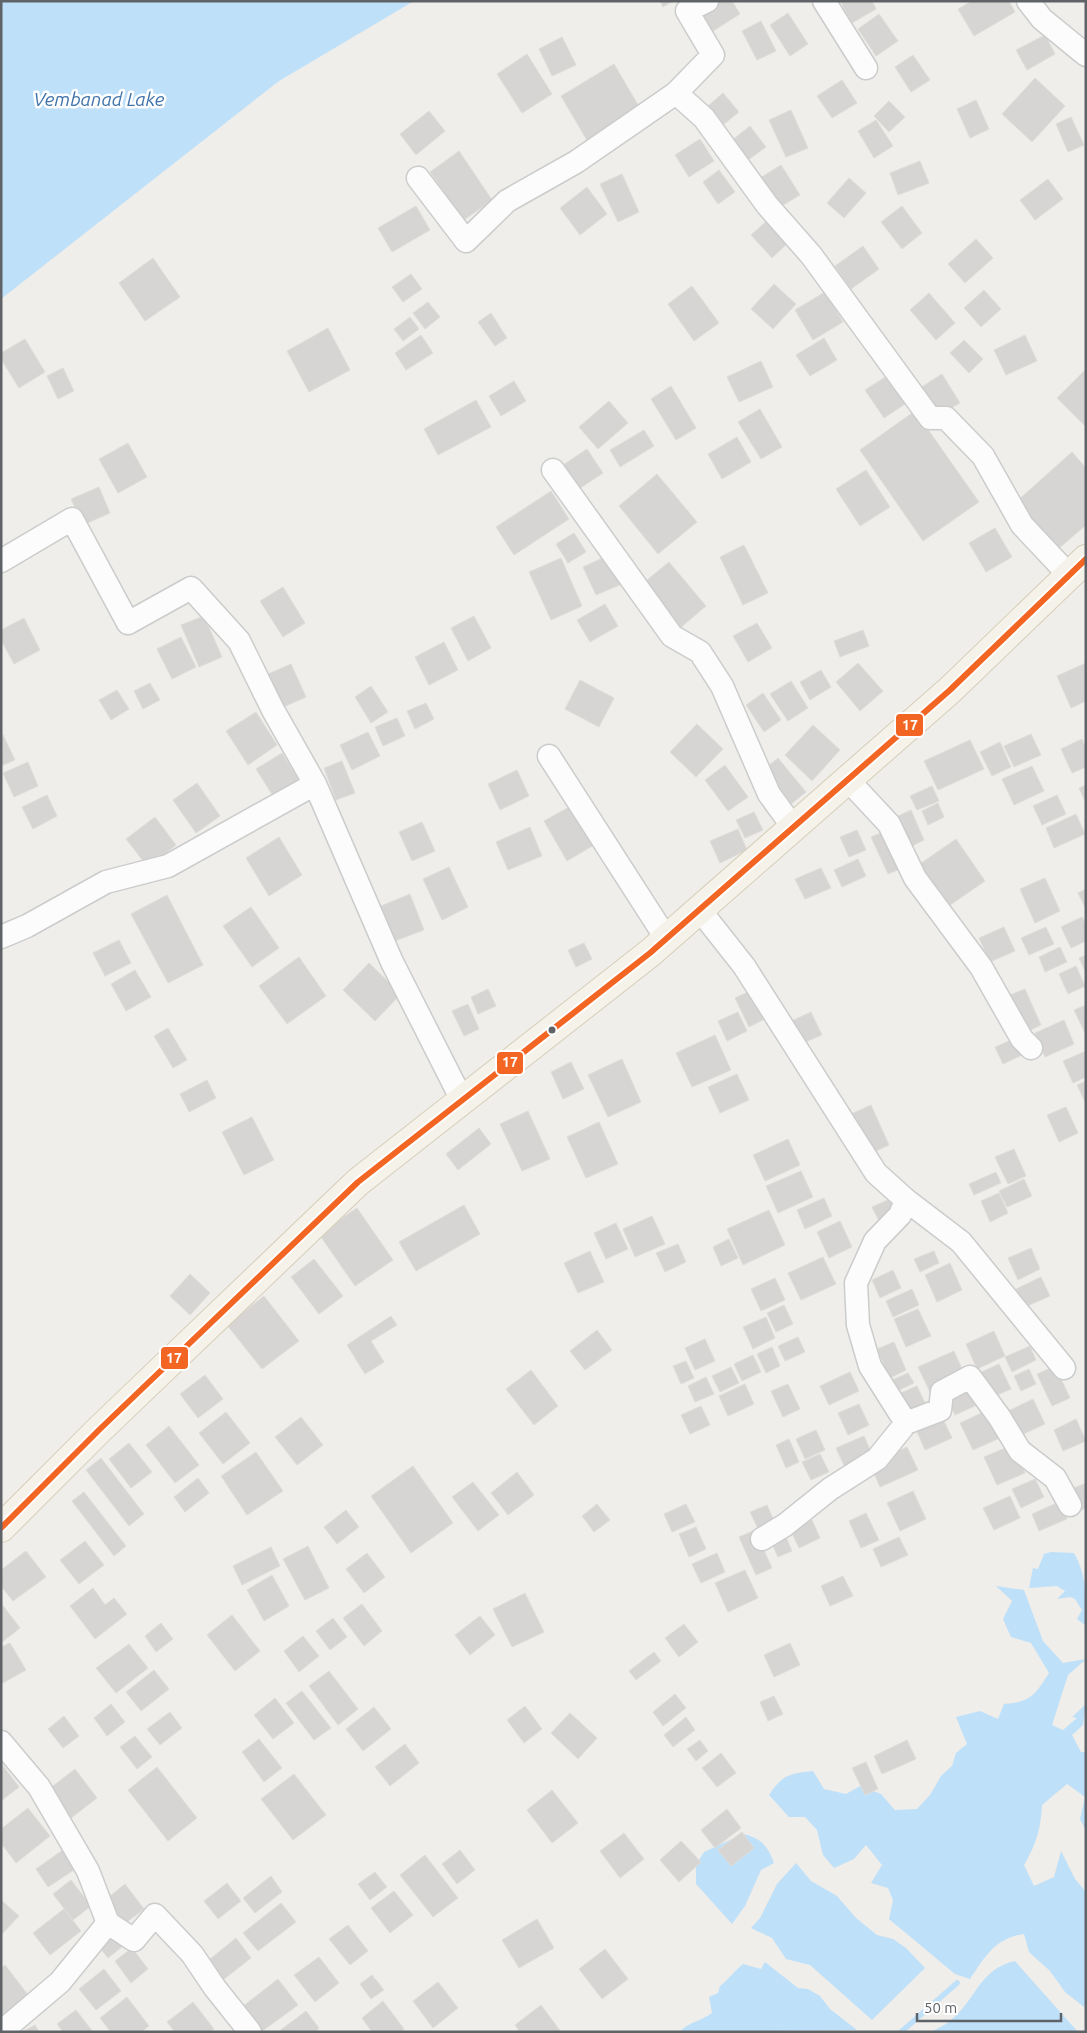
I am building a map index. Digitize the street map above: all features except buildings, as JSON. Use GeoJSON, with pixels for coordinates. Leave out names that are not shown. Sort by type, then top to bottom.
{"type":"FeatureCollection","features":[{"type":"Feature","properties":{"kind":"main road"},"geometry":{"type":"LineString","coordinates":[[1,1528],[100,1429],[358,1182],[699,910],[950,690],[1077,567]]}},
{"type":"Feature","properties":{"kind":"street"},"geometry":{"type":"LineString","coordinates":[[418,178],[466,241],[508,201],[576,162],[676,93],[713,54],[687,11],[707,1]]}},
{"type":"Feature","properties":{"kind":"street"},"geometry":{"type":"LineString","coordinates":[[824,1],[866,68]]}},
{"type":"Feature","properties":{"kind":"street"},"geometry":{"type":"LineString","coordinates":[[1028,1],[1042,19],[1086,55]]}},
{"type":"Feature","properties":{"kind":"street"},"geometry":{"type":"LineString","coordinates":[[676,93],[704,118],[767,205],[811,255],[930,418],[946,418],[983,456],[1022,525],[1077,567]]}},
{"type":"Feature","properties":{"kind":"street"},"geometry":{"type":"LineString","coordinates":[[553,470],[672,636],[700,652],[722,686],[769,794],[793,827]]}},
{"type":"Feature","properties":{"kind":"street"},"geometry":{"type":"LineString","coordinates":[[1,561],[72,519],[128,623],[191,588],[239,641],[273,710],[314,784],[392,962],[462,1100]]}},
{"type":"Feature","properties":{"kind":"street"},"geometry":{"type":"LineString","coordinates":[[548,756],[666,938]]}},
{"type":"Feature","properties":{"kind":"street"},"geometry":{"type":"LineString","coordinates":[[847,780],[889,824],[915,878],[981,967],[1022,1039],[1032,1048]]}},
{"type":"Feature","properties":{"kind":"street"},"geometry":{"type":"LineString","coordinates":[[1,937],[27,926],[106,882],[168,866],[314,784]]}},
{"type":"Feature","properties":{"kind":"street"},"geometry":{"type":"LineString","coordinates":[[699,910],[744,966],[876,1173],[906,1200],[961,1242],[1064,1368]]}},
{"type":"Feature","properties":{"kind":"street"},"geometry":{"type":"LineString","coordinates":[[906,1200],[900,1215],[875,1241],[856,1283],[858,1325],[870,1366],[906,1423]]}},
{"type":"Feature","properties":{"kind":"street"},"geometry":{"type":"LineString","coordinates":[[762,1539],[785,1525],[830,1489],[877,1459],[906,1423],[940,1410],[942,1392],[970,1377],[1000,1418],[1020,1452],[1055,1478],[1070,1505]]}},
{"type":"Feature","properties":{"kind":"street"},"geometry":{"type":"LineString","coordinates":[[1,1742],[38,1787],[88,1871],[108,1923],[134,1940],[155,1915],[192,1954],[215,1988],[250,2032]]}},
{"type":"Feature","properties":{"kind":"street"},"geometry":{"type":"LineString","coordinates":[[1,2032],[60,1982],[108,1923]]}},
{"type":"Feature","properties":{"kind":"water","name":"Vembanad Lake"},"geometry":{"type":"Polygon","coordinates":[[[1,1],[414,1],[279,81],[1,299],[1,1]]]}},
{"type":"Feature","properties":{"kind":"water"},"geometry":{"type":"Polygon","coordinates":[[[1051,1552],[1074,1553],[1078,1561],[1084,1579],[1086,1626],[1077,1619],[1082,1610],[1075,1599],[1070,1597],[1057,1599],[1065,1591],[1057,1586],[1029,1588],[1033,1568],[1038,1569],[1044,1554],[1051,1552]]]}},
{"type":"Feature","properties":{"kind":"water"},"geometry":{"type":"Polygon","coordinates":[[[996,1586],[1024,1590],[1043,1641],[1063,1663],[1086,1659],[1068,1675],[1052,1725],[1063,1730],[1077,1718],[1072,1717],[1086,1704],[1083,1725],[1072,1735],[1081,1752],[1086,1752],[1086,1831],[1080,1819],[1085,1797],[1067,1784],[1042,1805],[1037,1836],[1024,1865],[1034,1886],[1054,1877],[1061,1851],[1075,1879],[1086,1892],[1086,2005],[1084,2007],[1065,1992],[1050,1971],[1029,1952],[1024,1934],[1014,1936],[998,1944],[986,1956],[970,1979],[955,1974],[889,1919],[893,1900],[888,1888],[871,1883],[882,1865],[866,1845],[854,1859],[834,1868],[823,1855],[817,1830],[805,1817],[789,1817],[769,1795],[778,1783],[787,1776],[813,1771],[824,1789],[846,1794],[860,1786],[881,1794],[895,1810],[917,1809],[930,1795],[941,1776],[952,1766],[956,1753],[967,1744],[956,1717],[980,1711],[998,1719],[1004,1704],[1020,1701],[1031,1696],[1040,1687],[1049,1673],[1031,1643],[1011,1637],[1003,1619],[1012,1601],[996,1586]]]}},
{"type":"Feature","properties":{"kind":"water"},"geometry":{"type":"Polygon","coordinates":[[[743,1834],[759,1840],[766,1847],[774,1863],[761,1870],[745,1906],[732,1924],[696,1884],[696,1865],[704,1852],[743,1834]]]}},
{"type":"Feature","properties":{"kind":"water"},"geometry":{"type":"Polygon","coordinates":[[[796,1863],[811,1881],[837,1896],[856,1918],[877,1935],[893,1939],[906,1948],[925,1968],[872,2020],[810,1965],[786,1959],[772,1938],[751,1928],[760,1918],[777,1884],[796,1863]]]}},
{"type":"Feature","properties":{"kind":"water"},"geometry":{"type":"Polygon","coordinates":[[[1015,1961],[1078,2032],[931,2032],[947,2023],[959,2012],[993,1971],[1015,1961]]]}},
{"type":"Feature","properties":{"kind":"water"},"geometry":{"type":"Polygon","coordinates":[[[765,1962],[798,1988],[808,1989],[820,1996],[830,2009],[857,2030],[679,2032],[712,2013],[709,1997],[718,1993],[720,1986],[743,1964],[761,1969],[765,1962]]]}},
{"type":"Feature","properties":{"kind":"waterway"},"geometry":{"type":"LineString","coordinates":[[901,2032],[957,1983]]}},
{"type":"Feature","properties":{"kind":"transit line","name":"17"},"geometry":{"type":"LineString","coordinates":[[1,1528],[100,1429],[358,1182],[650,953],[950,690],[1086,559]]}}]}
